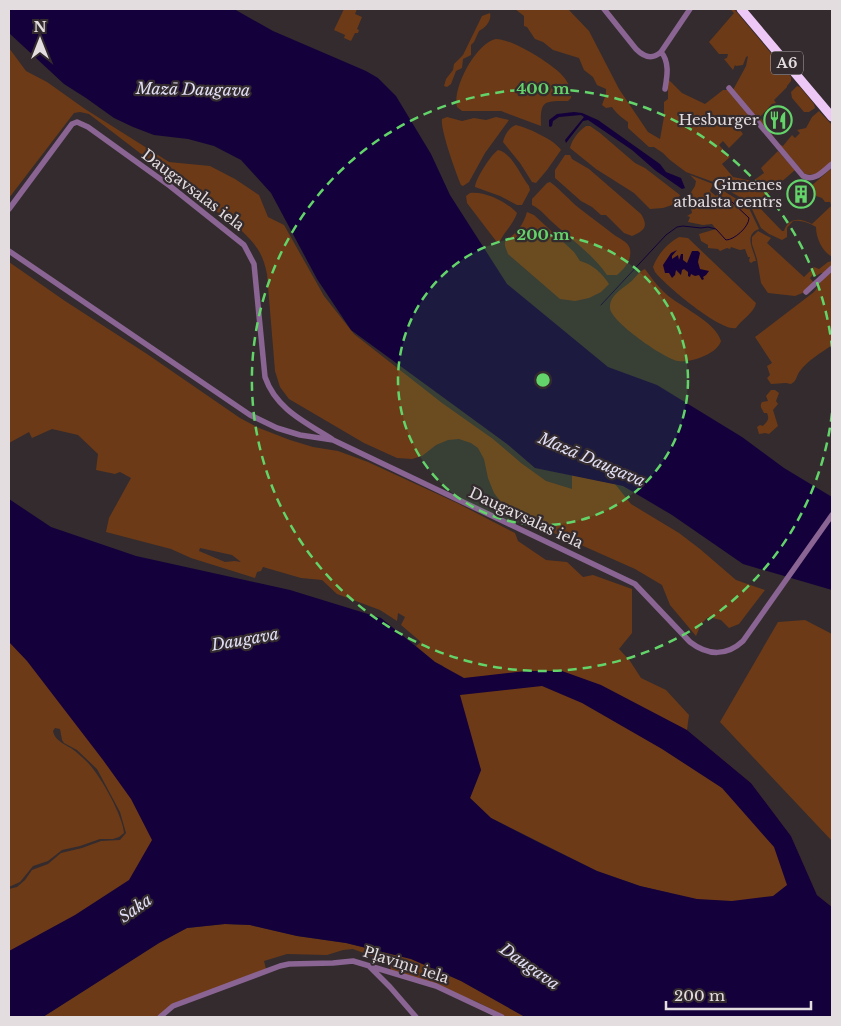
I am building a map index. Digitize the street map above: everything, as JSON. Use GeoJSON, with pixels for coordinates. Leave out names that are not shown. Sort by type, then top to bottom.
{"type":"FeatureCollection","features":[{"type":"Feature","properties":{"kind":"highway","name":"A6"},"geometry":{"type":"LineString","coordinates":[[741,9],[832,117]]}},
{"type":"Feature","properties":{"kind":"street"},"geometry":{"type":"LineString","coordinates":[[604,9],[641,54],[654,57],[661,52],[690,9]]}},
{"type":"Feature","properties":{"kind":"street"},"geometry":{"type":"LineString","coordinates":[[661,52],[666,58],[667,73],[664,89]]}},
{"type":"Feature","properties":{"kind":"street"},"geometry":{"type":"LineString","coordinates":[[729,88],[803,176],[809,178],[816,177],[832,164]]}},
{"type":"Feature","properties":{"kind":"street","name":"Daugavsalas iela"},"geometry":{"type":"LineString","coordinates":[[9,209],[72,124],[77,122],[88,127],[170,186],[244,245],[254,264],[265,377],[280,404],[333,440],[635,584],[696,647],[714,652],[723,652],[731,650],[742,641],[766,610],[832,514]]}},
{"type":"Feature","properties":{"kind":"street","name":"Daugavsalas iela"},"geometry":{"type":"LineString","coordinates":[[9,251],[250,415],[277,428],[300,435],[333,440]]}},
{"type":"Feature","properties":{"kind":"street"},"geometry":{"type":"LineString","coordinates":[[806,292],[832,268]]}},
{"type":"Feature","properties":{"kind":"street","name":"Pļaviņu iela"},"geometry":{"type":"LineString","coordinates":[[160,1017],[173,1006],[289,964],[353,961],[436,986],[502,1017]]}},
{"type":"Feature","properties":{"kind":"street"},"geometry":{"type":"LineString","coordinates":[[369,966],[416,1017]]}},
{"type":"Feature","properties":{"kind":"shaded area"},"geometry":{"type":"Polygon","coordinates":[[[344,9],[357,9],[355,14],[362,17],[357,29],[359,30],[358,33],[355,33],[351,41],[344,38],[345,35],[334,30],[344,9]]]}},
{"type":"Feature","properties":{"kind":"shaded area"},"geometry":{"type":"Polygon","coordinates":[[[515,9],[568,9],[589,31],[619,89],[648,132],[660,139],[664,117],[664,102],[668,99],[668,79],[682,93],[705,104],[723,90],[728,90],[763,131],[751,119],[737,126],[743,134],[729,148],[723,141],[719,145],[730,157],[722,164],[733,177],[753,181],[764,173],[761,168],[778,151],[795,170],[756,204],[782,231],[784,231],[789,223],[792,221],[795,220],[799,220],[812,224],[831,206],[830,202],[825,202],[822,198],[816,196],[811,186],[832,168],[832,257],[820,244],[816,227],[805,222],[793,221],[787,228],[787,237],[782,240],[769,234],[761,228],[752,209],[743,199],[716,183],[686,172],[663,153],[654,147],[649,147],[628,128],[628,122],[612,107],[606,108],[602,105],[606,89],[597,85],[593,77],[584,70],[579,58],[553,50],[543,42],[535,39],[527,27],[524,26],[524,16],[515,9]]]}},
{"type":"Feature","properties":{"kind":"shaded area"},"geometry":{"type":"Polygon","coordinates":[[[730,9],[734,9],[791,77],[787,87],[774,100],[776,103],[772,104],[760,117],[776,140],[733,90],[746,66],[748,56],[743,65],[735,65],[733,70],[724,59],[727,58],[728,54],[719,54],[709,42],[734,13],[730,9]]]}},
{"type":"Feature","properties":{"kind":"shaded area"},"geometry":{"type":"Polygon","coordinates":[[[490,13],[489,21],[479,31],[471,45],[471,55],[463,59],[462,68],[456,71],[451,84],[447,87],[444,86],[446,79],[453,70],[454,64],[463,55],[482,16],[490,13]]]}},
{"type":"Feature","properties":{"kind":"shaded area"},"geometry":{"type":"Polygon","coordinates":[[[496,39],[511,43],[539,58],[555,69],[567,82],[571,91],[571,98],[568,101],[554,101],[545,104],[541,111],[541,126],[501,111],[462,111],[457,107],[458,89],[467,67],[488,42],[496,39]]]}},
{"type":"Feature","properties":{"kind":"shaded area"},"geometry":{"type":"Polygon","coordinates":[[[9,48],[26,71],[47,82],[85,109],[169,162],[210,166],[235,179],[259,195],[268,217],[284,225],[324,296],[354,334],[546,481],[572,489],[572,475],[615,484],[631,504],[679,533],[736,580],[765,590],[739,624],[729,628],[721,620],[708,617],[701,624],[696,636],[670,605],[662,585],[635,569],[518,517],[504,506],[494,493],[488,478],[484,459],[478,448],[471,443],[459,439],[448,440],[436,445],[422,456],[412,459],[397,458],[364,443],[289,399],[280,387],[275,371],[267,274],[264,261],[256,246],[243,232],[89,114],[74,113],[9,198],[9,48]]]}},
{"type":"Feature","properties":{"kind":"shaded area"},"geometry":{"type":"Polygon","coordinates":[[[797,86],[814,104],[815,108],[809,112],[804,112],[792,98],[791,92],[797,86]]]}},
{"type":"Feature","properties":{"kind":"shaded area"},"geometry":{"type":"Polygon","coordinates":[[[819,111],[832,125],[832,162],[823,170],[809,175],[805,174],[779,144],[783,146],[792,135],[795,138],[800,133],[797,130],[806,128],[812,117],[819,111]]]}},
{"type":"Feature","properties":{"kind":"shaded area"},"geometry":{"type":"Polygon","coordinates":[[[447,117],[462,121],[474,118],[486,120],[496,117],[509,120],[485,153],[469,182],[463,186],[461,185],[443,132],[442,119],[447,117]]]}},
{"type":"Feature","properties":{"kind":"shaded area"},"geometry":{"type":"Polygon","coordinates":[[[516,125],[547,138],[561,150],[536,183],[532,182],[503,142],[507,132],[516,125]]]}},
{"type":"Feature","properties":{"kind":"shaded area"},"geometry":{"type":"Polygon","coordinates":[[[586,126],[590,126],[600,133],[635,163],[645,168],[680,195],[675,204],[663,208],[650,209],[634,193],[596,169],[570,148],[572,141],[586,126]]]}},
{"type":"Feature","properties":{"kind":"shaded area"},"geometry":{"type":"Polygon","coordinates":[[[498,150],[512,160],[529,186],[530,190],[522,205],[517,205],[500,196],[475,187],[484,167],[498,150]]]}},
{"type":"Feature","properties":{"kind":"shaded area"},"geometry":{"type":"Polygon","coordinates":[[[565,155],[570,155],[572,159],[589,169],[641,214],[645,222],[644,228],[632,236],[624,233],[606,215],[601,215],[581,201],[555,178],[555,170],[565,155]]]}},
{"type":"Feature","properties":{"kind":"shaded area"},"geometry":{"type":"Polygon","coordinates":[[[690,175],[713,184],[710,191],[716,196],[722,190],[748,206],[759,229],[754,232],[750,239],[756,261],[751,263],[749,261],[750,257],[748,257],[745,249],[740,250],[731,247],[730,249],[727,248],[720,251],[708,248],[708,245],[701,241],[699,234],[716,229],[712,224],[703,225],[688,222],[690,217],[687,216],[692,213],[691,208],[693,204],[692,202],[688,203],[688,197],[696,181],[690,175]]]}},
{"type":"Feature","properties":{"kind":"shaded area"},"geometry":{"type":"Polygon","coordinates":[[[550,182],[579,208],[627,244],[630,249],[629,261],[617,275],[607,275],[587,253],[532,205],[532,199],[550,182]]]}},
{"type":"Feature","properties":{"kind":"shaded area"},"geometry":{"type":"Polygon","coordinates":[[[470,193],[495,198],[508,205],[517,213],[500,241],[496,241],[467,203],[466,196],[470,193]]]}},
{"type":"Feature","properties":{"kind":"shaded area"},"geometry":{"type":"Polygon","coordinates":[[[527,212],[534,215],[574,252],[580,261],[589,264],[609,284],[601,292],[589,298],[575,301],[560,299],[508,254],[505,242],[519,229],[527,212]]]}},
{"type":"Feature","properties":{"kind":"shaded area"},"geometry":{"type":"Polygon","coordinates":[[[758,231],[771,238],[767,243],[804,277],[814,267],[819,269],[828,262],[832,261],[832,267],[826,273],[816,276],[814,274],[810,278],[814,283],[805,292],[795,296],[768,293],[761,283],[752,244],[752,237],[758,231]]]}},
{"type":"Feature","properties":{"kind":"shaded area"},"geometry":{"type":"Polygon","coordinates":[[[679,237],[688,238],[756,303],[753,310],[736,328],[718,323],[706,315],[670,287],[655,272],[653,267],[660,254],[679,237]]]}},
{"type":"Feature","properties":{"kind":"shaded area"},"geometry":{"type":"Polygon","coordinates":[[[9,262],[240,418],[259,428],[290,440],[313,447],[338,451],[368,462],[457,503],[515,533],[518,541],[546,560],[567,562],[583,577],[593,575],[632,589],[632,633],[619,649],[630,661],[641,678],[666,690],[689,715],[687,730],[751,783],[791,836],[817,895],[832,907],[832,1017],[669,893],[640,886],[597,871],[491,818],[470,798],[481,770],[443,666],[435,662],[416,646],[421,642],[401,625],[405,617],[398,613],[397,621],[380,610],[337,594],[322,580],[301,578],[263,567],[261,571],[257,572],[255,578],[191,558],[171,549],[106,532],[109,518],[131,478],[120,472],[115,474],[96,470],[98,454],[78,435],[52,429],[32,438],[29,432],[9,443],[9,262]],[[200,548],[199,551],[225,562],[241,562],[232,555],[200,548]]]}},
{"type":"Feature","properties":{"kind":"shaded area"},"geometry":{"type":"Polygon","coordinates":[[[645,269],[665,293],[712,327],[721,341],[719,346],[703,357],[690,361],[678,361],[651,347],[619,322],[610,308],[611,300],[645,269]]]}},
{"type":"Feature","properties":{"kind":"shaded area"},"geometry":{"type":"Polygon","coordinates":[[[832,269],[832,345],[807,363],[793,383],[771,384],[767,378],[770,375],[767,366],[772,363],[755,337],[814,292],[832,269]]]}},
{"type":"Feature","properties":{"kind":"shaded area"},"geometry":{"type":"Polygon","coordinates":[[[771,390],[779,393],[776,401],[778,404],[773,410],[778,426],[769,434],[759,434],[757,427],[763,426],[768,419],[767,413],[764,413],[761,408],[761,404],[768,401],[766,396],[771,390]]]}},
{"type":"Feature","properties":{"kind":"shaded area"},"geometry":{"type":"Polygon","coordinates":[[[9,598],[214,813],[9,980],[9,889],[17,887],[32,870],[48,864],[61,853],[101,841],[120,840],[126,833],[120,812],[97,769],[77,750],[64,743],[60,729],[55,728],[53,731],[56,738],[81,756],[99,778],[116,807],[124,833],[113,839],[100,839],[62,850],[48,861],[33,866],[20,882],[9,887],[9,598]]]}},
{"type":"Feature","properties":{"kind":"shaded area"},"geometry":{"type":"Polygon","coordinates":[[[805,620],[832,634],[832,841],[720,722],[778,622],[805,620]]]}},
{"type":"Feature","properties":{"kind":"shaded area"},"geometry":{"type":"Polygon","coordinates":[[[225,924],[250,925],[297,936],[346,943],[411,959],[461,981],[525,1017],[507,1017],[475,1001],[391,970],[390,963],[353,949],[327,955],[287,954],[264,961],[266,969],[169,1008],[156,1017],[43,1017],[159,943],[187,928],[225,924]]]}},
{"type":"Feature","properties":{"kind":"water","name":"Mazā Daugava"},"geometry":{"type":"Polygon","coordinates":[[[9,9],[234,9],[273,31],[378,78],[396,96],[431,154],[450,195],[507,284],[608,367],[657,385],[742,437],[784,468],[832,497],[832,590],[743,564],[672,515],[623,486],[535,468],[507,444],[351,330],[317,279],[271,193],[241,160],[214,146],[188,139],[154,135],[114,118],[64,84],[9,33],[9,9]]]}},
{"type":"Feature","properties":{"kind":"water"},"geometry":{"type":"Polygon","coordinates":[[[582,113],[598,120],[660,164],[666,172],[681,178],[685,188],[682,189],[656,171],[632,150],[588,120],[583,121],[566,143],[565,140],[584,117],[581,115],[559,117],[553,121],[550,127],[549,120],[557,114],[582,113]]]}},
{"type":"Feature","properties":{"kind":"water"},"geometry":{"type":"Polygon","coordinates":[[[677,250],[672,259],[678,255],[679,260],[681,254],[683,254],[683,260],[687,263],[692,251],[700,253],[698,262],[700,269],[709,271],[703,277],[704,279],[702,280],[699,275],[691,274],[690,277],[688,276],[688,272],[684,269],[681,275],[676,270],[672,278],[669,273],[665,273],[663,265],[671,253],[677,250]]]}},
{"type":"Feature","properties":{"kind":"water"},"geometry":{"type":"Polygon","coordinates":[[[9,499],[51,527],[136,556],[290,590],[381,618],[435,662],[464,678],[526,671],[562,671],[601,685],[687,730],[751,783],[791,836],[817,895],[832,907],[832,1017],[525,1017],[461,981],[411,959],[346,943],[297,936],[250,925],[225,924],[187,928],[159,943],[43,1017],[9,1017],[9,951],[75,915],[129,880],[152,840],[131,799],[103,760],[27,661],[9,642],[9,499]],[[542,686],[460,695],[481,770],[470,798],[491,818],[597,871],[640,886],[697,899],[732,901],[773,896],[787,885],[774,847],[722,788],[662,749],[582,703],[542,686]]]}},
{"type":"Feature","properties":{"kind":"waterway"},"geometry":{"type":"LineString","coordinates":[[601,305],[666,235],[677,227],[708,227],[716,229],[726,240],[737,235],[747,225],[749,218],[731,201]]}},
{"type":"Feature","properties":{"kind":"place","name":"Hesburger"},"geometry":{"type":"Point","coordinates":[778,120]}},
{"type":"Feature","properties":{"kind":"place","name":"Ģimenes atbalsta centrs"},"geometry":{"type":"Point","coordinates":[801,194]}},
{"type":"Feature","properties":{"kind":"water label","name":"Daugava"},"geometry":{"type":"Point","coordinates":[245,639]}},
{"type":"Feature","properties":{"kind":"water label","name":"Saka"},"geometry":{"type":"Point","coordinates":[135,908]}},
{"type":"Feature","properties":{"kind":"water label","name":"Daugava"},"geometry":{"type":"Point","coordinates":[530,966]}}]}
